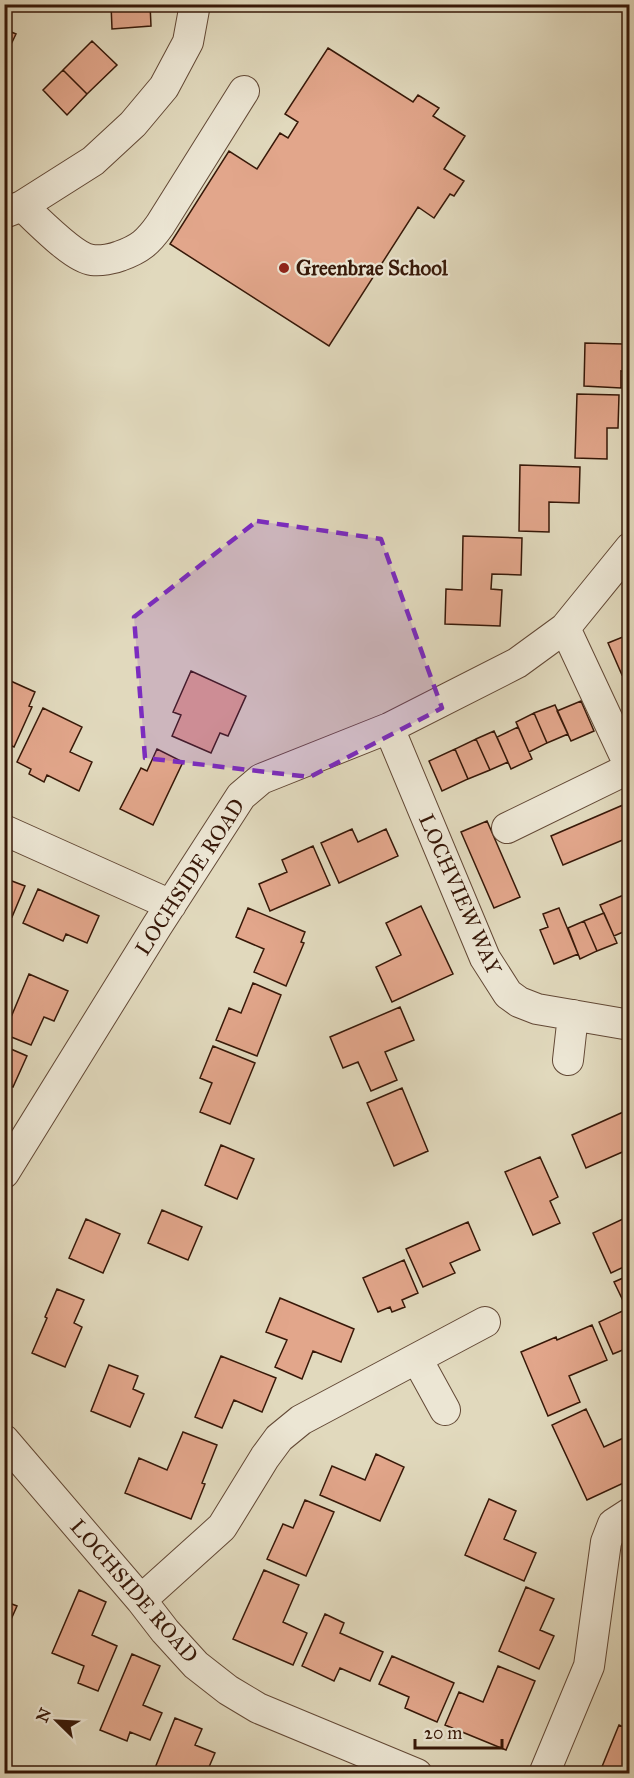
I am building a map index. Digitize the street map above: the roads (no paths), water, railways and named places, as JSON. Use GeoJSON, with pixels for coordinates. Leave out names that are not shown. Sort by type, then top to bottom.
{"type":"FeatureCollection","features":[{"type":"Feature","properties":{"kind":"street"},"geometry":{"type":"LineString","coordinates":[[195,4],[188,42],[164,87],[133,124],[93,161],[14,209],[77,254],[92,261],[114,258],[135,251],[148,241],[160,225],[243,91]]}},
{"type":"Feature","properties":{"kind":"street","name":"LOCHSIDE ROAD"},"geometry":{"type":"LineString","coordinates":[[4,1173],[241,796],[261,779],[388,728],[517,663],[565,628],[630,548]]}},
{"type":"Feature","properties":{"kind":"street"},"geometry":{"type":"LineString","coordinates":[[507,828],[630,767],[565,628]]}},
{"type":"Feature","properties":{"kind":"street","name":"LOCHVIEW WAY"},"geometry":{"type":"LineString","coordinates":[[388,728],[485,958],[508,994],[519,1002],[537,1009],[630,1025]]}},
{"type":"Feature","properties":{"kind":"street"},"geometry":{"type":"LineString","coordinates":[[4,830],[171,905]]}},
{"type":"Feature","properties":{"kind":"street"},"geometry":{"type":"LineString","coordinates":[[568,1060],[573,1015]]}},
{"type":"Feature","properties":{"kind":"street"},"geometry":{"type":"LineString","coordinates":[[141,1600],[222,1527],[279,1438],[301,1420],[485,1322]]}},
{"type":"Feature","properties":{"kind":"street"},"geometry":{"type":"LineString","coordinates":[[417,1359],[445,1410]]}},
{"type":"Feature","properties":{"kind":"street","name":"LOCHSIDE ROAD"},"geometry":{"type":"LineString","coordinates":[[4,1440],[196,1665],[228,1690],[258,1708],[417,1773]]}},
{"type":"Feature","properties":{"kind":"street"},"geometry":{"type":"LineString","coordinates":[[544,1773],[589,1666],[606,1542],[613,1524],[630,1513]]}},
{"type":"Feature","properties":{"kind":"place","name":"Greenbrae School"},"geometry":{"type":"Point","coordinates":[284,268]}}]}
